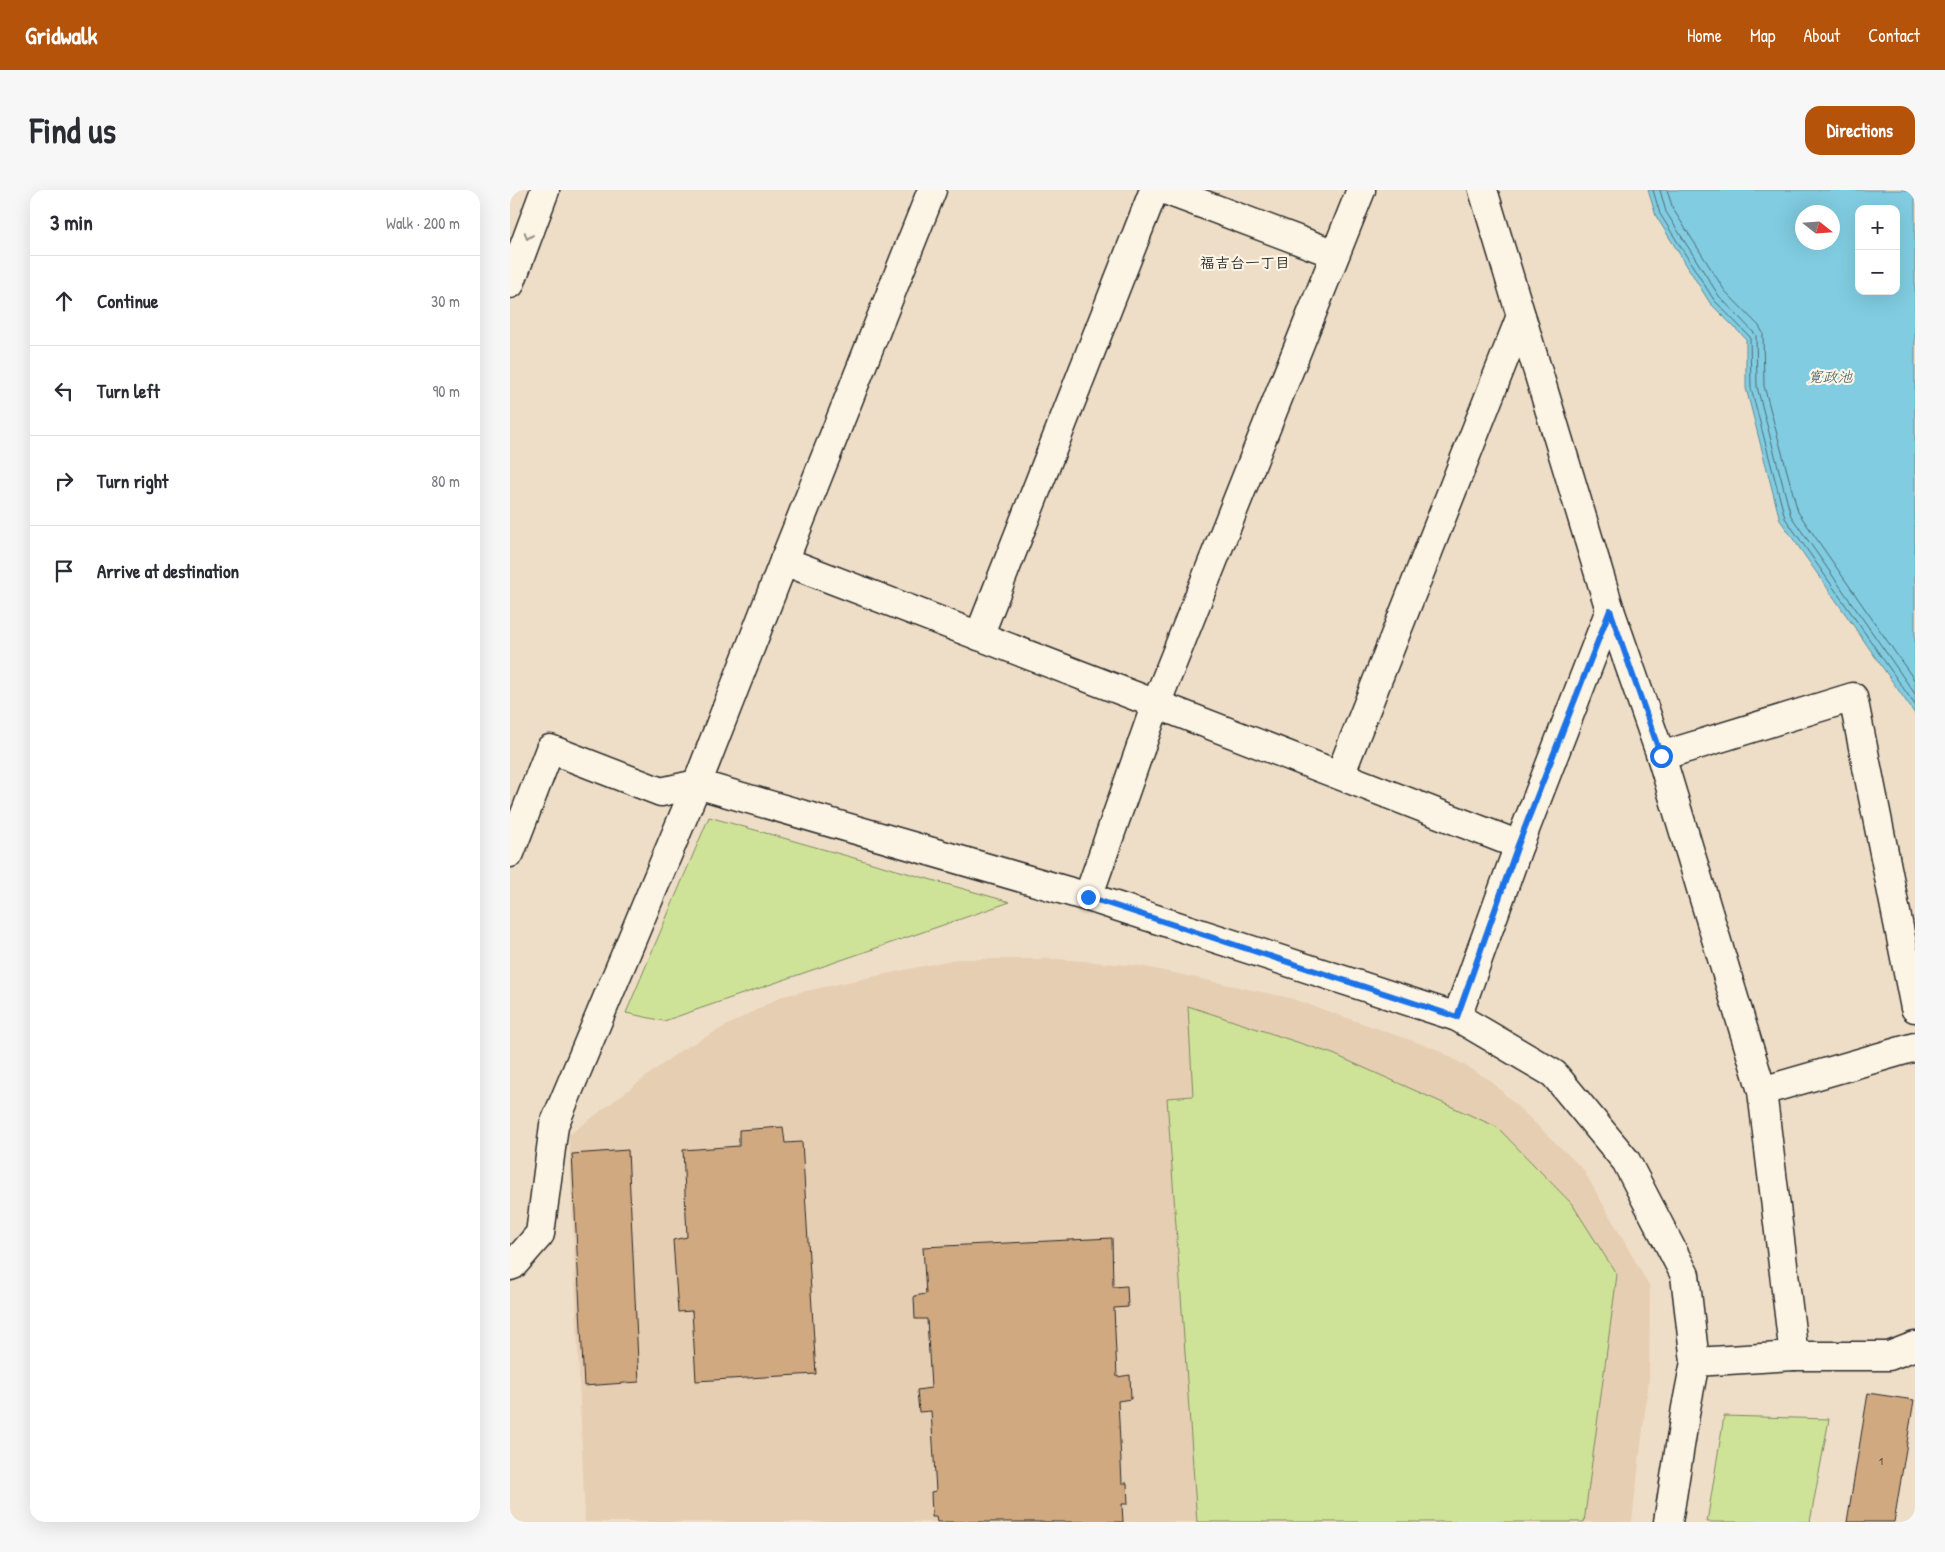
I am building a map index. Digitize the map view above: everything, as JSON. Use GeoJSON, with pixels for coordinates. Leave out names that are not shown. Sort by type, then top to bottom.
{"type":"FeatureCollection","features":[{"type":"Feature","properties":{"kind":"main road"},"geometry":{"type":"LineString","coordinates":[[510,284],[545,190]]}},
{"type":"Feature","properties":{"kind":"main road"},"geometry":{"type":"LineString","coordinates":[[510,1266],[513,1265],[540,1234],[554,1126],[697,784],[932,190]]}},
{"type":"Feature","properties":{"kind":"main road"},"geometry":{"type":"LineString","coordinates":[[979,636],[1154,190]]}},
{"type":"Feature","properties":{"kind":"main road"},"geometry":{"type":"LineString","coordinates":[[1165,190],[1335,254]]}},
{"type":"Feature","properties":{"kind":"main road"},"geometry":{"type":"LineString","coordinates":[[1088,897],[1156,704],[1361,190]]}},
{"type":"Feature","properties":{"kind":"main road"},"geometry":{"type":"LineString","coordinates":[[1482,190],[1610,610],[1661,756],[1762,1090],[1794,1356]]}},
{"type":"Feature","properties":{"kind":"main road"},"geometry":{"type":"LineString","coordinates":[[1340,775],[1521,316]]}},
{"type":"Feature","properties":{"kind":"main road"},"geometry":{"type":"LineString","coordinates":[[784,561],[1518,845]]}},
{"type":"Feature","properties":{"kind":"main road"},"geometry":{"type":"LineString","coordinates":[[1457,1017],[1518,845],[1610,610]]}},
{"type":"Feature","properties":{"kind":"main road"},"geometry":{"type":"LineString","coordinates":[[1661,756],[1853,697],[1915,1008]]}},
{"type":"Feature","properties":{"kind":"main road"},"geometry":{"type":"LineString","coordinates":[[510,853],[550,749],[661,792],[697,784],[1088,897],[1457,1017],[1554,1074],[1626,1161],[1685,1275],[1696,1362],[1686,1408],[1668,1522]]}},
{"type":"Feature","properties":{"kind":"main road"},"geometry":{"type":"LineString","coordinates":[[1762,1090],[1915,1047]]}},
{"type":"Feature","properties":{"kind":"main road"},"geometry":{"type":"LineString","coordinates":[[1696,1362],[1794,1356],[1889,1356],[1915,1346]]}},
{"type":"Feature","properties":{"kind":"shaded area"},"geometry":{"type":"Polygon","coordinates":[[[956,959],[1058,959],[1141,966],[1290,998],[1436,1049],[1490,1080],[1583,1169],[1650,1287],[1649,1379],[1632,1522],[585,1522],[569,1135],[681,1050],[782,996],[956,959]]]}},
{"type":"Feature","properties":{"kind":"green space"},"geometry":{"type":"Polygon","coordinates":[[[709,817],[1010,902],[664,1021],[626,1013],[709,817]]]}},
{"type":"Feature","properties":{"kind":"green space"},"geometry":{"type":"Polygon","coordinates":[[[1188,1006],[1333,1054],[1497,1127],[1572,1204],[1617,1275],[1584,1522],[1197,1522],[1167,1098],[1193,1096],[1188,1006]]]}},
{"type":"Feature","properties":{"kind":"green space"},"geometry":{"type":"Polygon","coordinates":[[[1724,1416],[1829,1419],[1810,1522],[1707,1522],[1724,1416]]]}},
{"type":"Feature","properties":{"kind":"water","name":"寛政池"},"geometry":{"type":"Polygon","coordinates":[[[1648,190],[1915,190],[1915,714],[1780,520],[1746,388],[1746,339],[1710,303],[1656,216],[1648,190]]]}},
{"type":"Feature","properties":{"kind":"building"},"geometry":{"type":"Polygon","coordinates":[[[783,1127],[785,1143],[802,1142],[816,1374],[696,1381],[692,1311],[678,1312],[673,1240],[687,1237],[683,1150],[739,1146],[739,1130],[783,1127]]]}},
{"type":"Feature","properties":{"kind":"building"},"geometry":{"type":"Polygon","coordinates":[[[628,1150],[639,1382],[584,1386],[572,1154],[628,1150]]]}},
{"type":"Feature","properties":{"kind":"building"},"geometry":{"type":"Polygon","coordinates":[[[1112,1238],[1113,1287],[1127,1286],[1128,1307],[1114,1308],[1117,1377],[1130,1375],[1131,1399],[1118,1401],[1122,1483],[1127,1483],[1128,1504],[1122,1504],[1123,1522],[937,1522],[936,1517],[932,1517],[931,1492],[936,1491],[931,1411],[919,1412],[917,1390],[931,1388],[927,1319],[915,1319],[914,1296],[926,1294],[923,1247],[1112,1238]]]}},
{"type":"Feature","properties":{"kind":"building"},"geometry":{"type":"Polygon","coordinates":[[[1868,1393],[1914,1400],[1894,1522],[1847,1522],[1868,1393]]]}},
{"type":"Feature","properties":{"kind":"district","name":"福吉台一丁目"},"geometry":{"type":"Point","coordinates":[1245,263]}},
{"type":"Feature","properties":{"kind":"route"},"geometry":{"type":"LineString","coordinates":[[1088,897],[1457,1017],[1518,845],[1610,610],[1661,756]]}}]}
